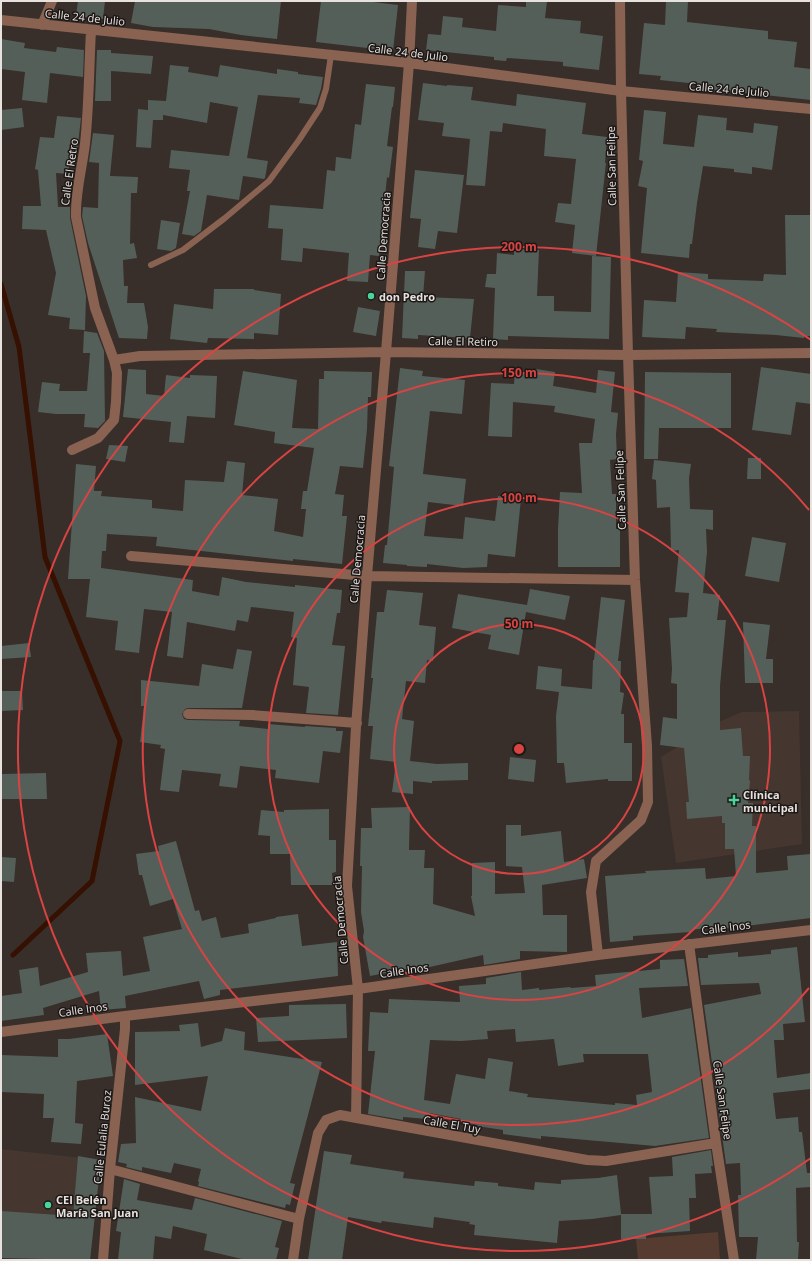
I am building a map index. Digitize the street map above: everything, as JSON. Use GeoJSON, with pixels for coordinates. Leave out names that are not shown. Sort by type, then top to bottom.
{"type":"FeatureCollection","features":[{"type":"Feature","properties":{"kind":"street"},"geometry":{"type":"LineString","coordinates":[[42,25],[52,1]]}},
{"type":"Feature","properties":{"kind":"street","name":"Calle Democracia"},"geometry":{"type":"LineString","coordinates":[[356,1118],[358,989],[347,886],[367,576],[409,63],[412,1]]}},
{"type":"Feature","properties":{"kind":"street","name":"Calle San Felipe"},"geometry":{"type":"LineString","coordinates":[[598,955],[591,892],[596,861],[641,820],[648,802],[647,746],[635,580],[621,91],[620,1]]}},
{"type":"Feature","properties":{"kind":"street","name":"Calle 24 de Julio"},"geometry":{"type":"LineString","coordinates":[[1,20],[409,63],[621,91],[811,109]]}},
{"type":"Feature","properties":{"kind":"street","name":"Calle El Retro"},"geometry":{"type":"LineString","coordinates":[[72,450],[98,438],[114,420],[116,402],[117,373],[114,360],[95,308],[76,217],[75,205],[85,145],[91,30]]}},
{"type":"Feature","properties":{"kind":"street","name":"Calle El Retiro"},"geometry":{"type":"LineString","coordinates":[[114,360],[140,356],[386,352],[628,355],[811,353]]}},
{"type":"Feature","properties":{"kind":"street"},"geometry":{"type":"LineString","coordinates":[[131,556],[367,576],[635,580]]}},
{"type":"Feature","properties":{"kind":"street"},"geometry":{"type":"LineString","coordinates":[[188,714],[252,715],[357,723]]}},
{"type":"Feature","properties":{"kind":"street","name":"Calle Inos"},"geometry":{"type":"LineString","coordinates":[[1,1032],[358,989],[598,955],[811,930]]}},
{"type":"Feature","properties":{"kind":"street","name":"Calle San Felipe"},"geometry":{"type":"LineString","coordinates":[[689,944],[734,1260]]}},
{"type":"Feature","properties":{"kind":"street","name":"Calle Eulalia Buroz"},"geometry":{"type":"LineString","coordinates":[[103,1260],[125,1016]]}},
{"type":"Feature","properties":{"kind":"street","name":"Calle El Tuy"},"geometry":{"type":"LineString","coordinates":[[292,1260],[299,1219],[318,1133],[326,1120],[340,1115],[587,1160],[606,1161],[716,1142]]}},
{"type":"Feature","properties":{"kind":"street"},"geometry":{"type":"LineString","coordinates":[[110,1170],[299,1219]]}},
{"type":"Feature","properties":{"kind":"lane"},"geometry":{"type":"LineString","coordinates":[[151,265],[183,250],[225,218],[269,181],[320,108],[326,89],[331,55]]}},
{"type":"Feature","properties":{"kind":"shaded area","name":"Clínica municipal"},"geometry":{"type":"Polygon","coordinates":[[[799,711],[802,844],[676,863],[661,757],[714,724],[742,712],[799,711]]]}},
{"type":"Feature","properties":{"kind":"shaded area","name":"CEI Belén María San Juan"},"geometry":{"type":"Polygon","coordinates":[[[1,1149],[101,1160],[90,1260],[1,1250],[1,1149]]]}},
{"type":"Feature","properties":{"kind":"shaded area"},"geometry":{"type":"Polygon","coordinates":[[[718,1232],[720,1260],[638,1260],[636,1239],[718,1232]]]}},
{"type":"Feature","properties":{"kind":"building"},"geometry":{"type":"Polygon","coordinates":[[[78,1],[105,1],[103,19],[76,16],[78,1]]]}},
{"type":"Feature","properties":{"kind":"building"},"geometry":{"type":"Polygon","coordinates":[[[135,1],[281,1],[277,39],[241,35],[209,29],[153,27],[131,23],[135,1]]]}},
{"type":"Feature","properties":{"kind":"building"},"geometry":{"type":"Polygon","coordinates":[[[321,1],[365,1],[398,5],[393,51],[316,42],[321,1]]]}},
{"type":"Feature","properties":{"kind":"building"},"geometry":{"type":"Polygon","coordinates":[[[526,1],[547,1],[545,18],[581,21],[580,33],[603,36],[599,70],[563,66],[563,62],[507,58],[506,61],[494,60],[494,57],[426,50],[428,34],[441,35],[443,16],[463,18],[462,27],[496,31],[498,5],[526,7],[526,1]]]}},
{"type":"Feature","properties":{"kind":"building"},"geometry":{"type":"Polygon","coordinates":[[[666,1],[688,1],[687,22],[768,31],[768,39],[797,42],[794,67],[811,69],[811,100],[697,88],[698,84],[660,80],[661,76],[639,74],[644,23],[665,25],[666,1]]]}},
{"type":"Feature","properties":{"kind":"building"},"geometry":{"type":"Polygon","coordinates":[[[1,39],[25,43],[24,48],[56,52],[57,47],[84,50],[83,77],[50,73],[47,103],[22,100],[25,72],[1,69],[1,39]]]}},
{"type":"Feature","properties":{"kind":"building"},"geometry":{"type":"Polygon","coordinates":[[[97,50],[111,50],[111,53],[153,56],[151,74],[111,71],[111,101],[95,101],[97,50]]]}},
{"type":"Feature","properties":{"kind":"building"},"geometry":{"type":"Polygon","coordinates":[[[170,65],[189,67],[188,72],[218,77],[220,65],[277,74],[277,69],[298,72],[298,74],[323,77],[316,105],[299,103],[300,98],[258,95],[247,158],[268,161],[265,178],[243,176],[239,200],[207,195],[201,231],[194,236],[182,234],[190,191],[187,191],[190,170],[169,168],[171,150],[229,156],[238,107],[210,102],[207,123],[163,115],[163,120],[153,120],[151,148],[136,147],[138,109],[148,110],[148,100],[166,101],[170,65]]]}},
{"type":"Feature","properties":{"kind":"building"},"geometry":{"type":"Polygon","coordinates":[[[423,83],[473,87],[471,100],[516,106],[517,94],[586,103],[582,134],[607,137],[606,163],[596,256],[572,253],[575,225],[555,222],[558,203],[571,204],[576,159],[544,156],[546,129],[503,123],[502,132],[490,131],[485,186],[466,185],[470,139],[442,136],[444,123],[418,120],[423,83]]]}},
{"type":"Feature","properties":{"kind":"building"},"geometry":{"type":"Polygon","coordinates":[[[366,84],[395,87],[387,146],[393,147],[389,178],[387,177],[379,256],[370,255],[368,282],[347,281],[349,253],[303,248],[302,262],[281,260],[283,229],[268,228],[270,205],[323,209],[327,170],[335,171],[336,157],[351,159],[355,124],[361,125],[366,84]]]}},
{"type":"Feature","properties":{"kind":"building"},"geometry":{"type":"Polygon","coordinates":[[[22,108],[24,127],[1,130],[1,110],[22,108]]]}},
{"type":"Feature","properties":{"kind":"building"},"geometry":{"type":"Polygon","coordinates":[[[644,110],[666,112],[663,144],[694,147],[698,115],[727,118],[726,130],[753,133],[754,123],[778,126],[772,170],[752,167],[752,174],[734,172],[734,169],[703,166],[689,258],[641,253],[647,188],[638,186],[643,161],[639,160],[644,110]]]}},
{"type":"Feature","properties":{"kind":"building"},"geometry":{"type":"Polygon","coordinates":[[[57,116],[81,118],[76,161],[70,160],[68,174],[56,173],[58,207],[70,207],[70,218],[86,296],[85,330],[69,329],[70,318],[48,315],[56,273],[46,230],[22,229],[23,206],[41,206],[38,170],[35,169],[40,137],[54,138],[57,116]]]}},
{"type":"Feature","properties":{"kind":"building"},"geometry":{"type":"Polygon","coordinates":[[[93,133],[114,135],[110,176],[138,177],[137,193],[131,193],[130,244],[134,243],[137,258],[123,260],[124,286],[128,286],[127,303],[144,303],[148,327],[147,339],[119,338],[88,243],[82,216],[83,207],[98,208],[99,163],[89,162],[93,133]]]}},
{"type":"Feature","properties":{"kind":"building"},"geometry":{"type":"Polygon","coordinates":[[[415,170],[464,175],[457,233],[438,231],[435,249],[418,247],[421,219],[410,218],[415,170]]]}},
{"type":"Feature","properties":{"kind":"building"},"geometry":{"type":"Polygon","coordinates":[[[785,215],[811,215],[811,336],[804,336],[804,338],[716,332],[717,329],[686,327],[685,339],[642,337],[644,300],[676,302],[678,272],[708,274],[708,279],[763,281],[764,274],[786,275],[785,215]]]}},
{"type":"Feature","properties":{"kind":"building"},"geometry":{"type":"Polygon","coordinates":[[[161,220],[180,223],[176,248],[171,251],[157,249],[161,220]]]}},
{"type":"Feature","properties":{"kind":"building"},"geometry":{"type":"Polygon","coordinates":[[[514,249],[539,250],[537,296],[554,296],[554,311],[591,312],[592,256],[611,257],[609,339],[508,336],[508,340],[493,339],[495,288],[485,287],[487,274],[496,274],[497,253],[514,255],[514,249]]]}},
{"type":"Feature","properties":{"kind":"building"},"geometry":{"type":"Polygon","coordinates":[[[405,271],[425,271],[423,297],[474,299],[470,338],[418,335],[418,339],[402,338],[405,271]]]}},
{"type":"Feature","properties":{"kind":"building"},"geometry":{"type":"Polygon","coordinates":[[[214,289],[254,289],[281,294],[278,335],[254,333],[254,339],[208,338],[207,343],[170,339],[174,304],[213,309],[214,289]]]}},
{"type":"Feature","properties":{"kind":"building"},"geometry":{"type":"Polygon","coordinates":[[[358,307],[380,311],[376,336],[353,332],[358,307]]]}},
{"type":"Feature","properties":{"kind":"building"},"geometry":{"type":"Polygon","coordinates":[[[84,331],[97,333],[104,351],[105,421],[98,428],[84,427],[85,414],[56,414],[38,412],[42,382],[60,384],[59,391],[87,391],[90,353],[83,353],[84,331]]]}},
{"type":"Feature","properties":{"kind":"building"},"geometry":{"type":"Polygon","coordinates":[[[761,367],[811,374],[811,404],[796,402],[791,435],[752,430],[761,367]]]}},
{"type":"Feature","properties":{"kind":"building"},"geometry":{"type":"Polygon","coordinates":[[[400,368],[423,371],[422,376],[465,380],[462,414],[430,411],[423,474],[466,479],[463,506],[428,502],[424,536],[463,539],[465,517],[495,521],[498,496],[521,499],[515,557],[488,554],[487,567],[463,568],[427,564],[427,567],[383,563],[385,545],[387,545],[394,467],[389,466],[400,368]]]}},
{"type":"Feature","properties":{"kind":"building"},"geometry":{"type":"Polygon","coordinates":[[[128,369],[146,370],[146,394],[164,396],[166,375],[190,378],[190,375],[217,376],[215,418],[187,416],[184,443],[169,442],[171,422],[123,417],[128,369]]]}},
{"type":"Feature","properties":{"kind":"building"},"geometry":{"type":"Polygon","coordinates":[[[536,369],[555,372],[553,386],[596,393],[598,370],[615,372],[611,412],[618,413],[616,434],[617,459],[610,460],[612,494],[616,494],[616,529],[620,529],[620,567],[558,567],[560,492],[582,493],[579,443],[592,443],[595,419],[554,412],[555,406],[513,402],[512,437],[488,436],[491,383],[514,384],[515,372],[536,375],[536,369]]]}},
{"type":"Feature","properties":{"kind":"building"},"geometry":{"type":"Polygon","coordinates":[[[243,371],[297,380],[292,428],[318,429],[319,379],[324,379],[324,371],[372,372],[371,397],[368,397],[367,429],[363,468],[340,466],[335,494],[344,495],[342,516],[347,516],[342,564],[293,559],[293,561],[156,546],[157,537],[107,534],[106,551],[102,551],[101,568],[193,580],[192,591],[219,596],[222,577],[246,582],[342,590],[340,613],[337,613],[332,645],[345,646],[338,715],[306,713],[309,687],[293,685],[297,638],[291,637],[294,612],[251,607],[248,622],[237,620],[235,631],[187,622],[183,658],[167,656],[172,612],[144,609],[139,653],[115,650],[118,621],[86,617],[90,579],[68,579],[76,464],[96,466],[94,491],[102,491],[101,496],[152,500],[152,508],[183,511],[185,480],[224,482],[227,461],[245,463],[242,495],[278,499],[274,531],[303,537],[306,509],[301,509],[303,491],[307,491],[314,448],[274,443],[275,432],[234,425],[243,371]]]}},
{"type":"Feature","properties":{"kind":"building"},"geometry":{"type":"Polygon","coordinates":[[[645,372],[731,373],[731,428],[659,428],[658,459],[644,459],[645,372]]]}},
{"type":"Feature","properties":{"kind":"building"},"geometry":{"type":"Polygon","coordinates":[[[109,445],[128,446],[125,462],[106,459],[109,445]]]}},
{"type":"Feature","properties":{"kind":"building"},"geometry":{"type":"Polygon","coordinates":[[[748,458],[761,458],[761,479],[747,479],[748,458]]]}},
{"type":"Feature","properties":{"kind":"building"},"geometry":{"type":"Polygon","coordinates":[[[654,460],[691,464],[689,478],[690,509],[713,510],[713,530],[706,529],[707,552],[703,593],[720,595],[717,620],[726,620],[720,686],[720,730],[741,728],[743,756],[750,756],[748,803],[753,803],[752,826],[756,826],[756,873],[788,870],[787,856],[811,854],[811,918],[722,929],[722,926],[691,930],[691,932],[633,936],[633,940],[610,942],[605,876],[646,873],[645,871],[705,868],[706,879],[736,876],[734,849],[725,849],[725,823],[722,823],[722,816],[687,819],[686,802],[689,802],[684,748],[660,745],[663,717],[677,719],[677,684],[671,683],[672,669],[669,618],[687,617],[689,593],[675,592],[679,550],[671,551],[670,507],[657,508],[656,480],[652,479],[654,460]]]}},
{"type":"Feature","properties":{"kind":"building"},"geometry":{"type":"Polygon","coordinates":[[[752,537],[786,543],[779,582],[745,576],[752,537]]]}},
{"type":"Feature","properties":{"kind":"building"},"geometry":{"type":"Polygon","coordinates":[[[530,589],[570,596],[565,620],[526,612],[519,655],[488,649],[491,635],[452,628],[458,594],[527,605],[530,589]]]}},
{"type":"Feature","properties":{"kind":"building"},"geometry":{"type":"Polygon","coordinates":[[[387,590],[423,593],[419,625],[436,627],[433,661],[427,660],[425,683],[406,681],[402,719],[414,721],[410,761],[437,764],[468,763],[468,780],[432,781],[432,783],[413,781],[413,794],[392,792],[396,762],[370,759],[373,726],[368,726],[373,678],[371,678],[377,612],[384,612],[387,590]]]}},
{"type":"Feature","properties":{"kind":"building"},"geometry":{"type":"Polygon","coordinates":[[[601,597],[625,600],[618,661],[621,661],[620,692],[624,693],[621,714],[624,714],[624,743],[632,743],[632,781],[608,781],[608,779],[566,783],[564,763],[557,763],[556,716],[559,692],[536,689],[538,666],[562,669],[561,686],[592,689],[593,660],[601,597]]]}},
{"type":"Feature","properties":{"kind":"building"},"geometry":{"type":"Polygon","coordinates":[[[743,622],[770,625],[766,659],[773,659],[773,683],[745,683],[743,622]]]}},
{"type":"Feature","properties":{"kind":"building"},"geometry":{"type":"Polygon","coordinates":[[[29,643],[31,657],[1,659],[1,646],[29,643]]]}},
{"type":"Feature","properties":{"kind":"building"},"geometry":{"type":"Polygon","coordinates":[[[237,649],[252,651],[242,708],[188,708],[185,709],[182,714],[184,719],[240,721],[239,726],[268,729],[268,724],[336,728],[336,731],[343,731],[340,753],[323,751],[319,783],[275,778],[276,770],[240,766],[237,788],[219,786],[221,774],[182,770],[179,792],[160,790],[165,749],[160,748],[161,745],[140,742],[144,706],[141,706],[141,680],[199,686],[202,664],[233,669],[237,649]]]}},
{"type":"Feature","properties":{"kind":"building"},"geometry":{"type":"Polygon","coordinates":[[[1,691],[22,691],[23,710],[1,711],[1,691]]]}},
{"type":"Feature","properties":{"kind":"building"},"geometry":{"type":"Polygon","coordinates":[[[510,757],[536,760],[534,782],[508,779],[510,757]]]}},
{"type":"Feature","properties":{"kind":"building"},"geometry":{"type":"Polygon","coordinates":[[[46,773],[47,799],[1,799],[1,774],[46,773]]]}},
{"type":"Feature","properties":{"kind":"building"},"geometry":{"type":"Polygon","coordinates":[[[410,807],[409,850],[425,850],[424,868],[434,868],[433,904],[475,916],[471,896],[472,863],[495,862],[495,894],[525,893],[522,867],[506,866],[506,825],[521,825],[521,836],[561,831],[564,862],[584,859],[587,878],[542,885],[543,915],[567,915],[567,952],[520,951],[520,959],[484,965],[483,955],[412,971],[406,969],[370,976],[363,937],[364,931],[361,912],[361,828],[372,828],[371,808],[410,807]]]}},
{"type":"Feature","properties":{"kind":"building"},"geometry":{"type":"Polygon","coordinates":[[[329,809],[329,840],[336,840],[336,872],[332,873],[333,885],[291,885],[290,854],[270,854],[270,836],[258,835],[261,810],[284,812],[284,810],[329,809]]]}},
{"type":"Feature","properties":{"kind":"building"},"geometry":{"type":"Polygon","coordinates":[[[176,841],[195,911],[199,910],[202,921],[216,917],[221,938],[249,933],[248,924],[276,917],[298,914],[302,946],[337,942],[338,976],[220,990],[220,995],[204,999],[199,981],[125,996],[126,1008],[101,1010],[99,991],[43,1008],[44,1015],[1,1021],[1,996],[22,993],[19,970],[38,967],[40,986],[88,972],[86,953],[121,951],[123,976],[150,971],[143,937],[182,929],[173,899],[150,906],[142,875],[139,875],[136,854],[159,851],[158,846],[176,841]]]}},
{"type":"Feature","properties":{"kind":"building"},"geometry":{"type":"Polygon","coordinates":[[[1,857],[16,858],[14,882],[1,881],[1,857]]]}},
{"type":"Feature","properties":{"kind":"building"},"geometry":{"type":"Polygon","coordinates":[[[797,947],[805,1022],[783,1024],[784,1040],[774,1040],[777,1078],[811,1073],[811,1089],[773,1093],[776,1119],[798,1117],[799,1132],[802,1132],[807,1173],[810,1173],[810,1187],[796,1188],[797,1242],[799,1242],[798,1260],[756,1260],[758,1237],[739,1237],[738,1195],[741,1195],[740,1163],[726,1164],[704,1005],[761,994],[759,983],[701,985],[698,958],[708,958],[708,955],[738,952],[738,957],[771,954],[771,950],[797,947]]]}},
{"type":"Feature","properties":{"kind":"building"},"geometry":{"type":"Polygon","coordinates":[[[684,959],[688,986],[639,988],[642,1018],[691,1008],[709,1138],[655,1146],[541,1136],[541,1139],[503,1134],[503,1130],[477,1126],[478,1125],[461,1122],[461,1119],[429,1113],[428,1119],[403,1117],[403,1120],[368,1114],[375,1051],[368,1051],[370,1012],[388,1013],[389,999],[460,1002],[459,986],[486,984],[486,978],[521,972],[522,990],[596,986],[595,975],[660,969],[660,960],[684,959]],[[515,1029],[487,1031],[488,1039],[461,1041],[430,1040],[424,1100],[450,1104],[456,1074],[485,1079],[488,1058],[513,1062],[509,1091],[528,1094],[527,1097],[615,1105],[615,1103],[637,1105],[636,1095],[652,1092],[648,1054],[583,1054],[584,1062],[558,1066],[554,1039],[516,1042],[515,1029]]]}},
{"type":"Feature","properties":{"kind":"building"},"geometry":{"type":"Polygon","coordinates":[[[346,1004],[347,1038],[258,1042],[256,1018],[289,1016],[289,1005],[346,1004]]]}},
{"type":"Feature","properties":{"kind":"building"},"geometry":{"type":"Polygon","coordinates":[[[198,1023],[201,1047],[222,1041],[225,1028],[245,1032],[244,1050],[322,1062],[290,1183],[295,1184],[290,1205],[286,1204],[285,1208],[198,1186],[201,1169],[174,1163],[171,1173],[142,1167],[142,1171],[126,1167],[127,1164],[118,1162],[121,1144],[136,1143],[135,1097],[201,1111],[208,1076],[135,1085],[135,1032],[180,1031],[179,1025],[198,1023]]]}},
{"type":"Feature","properties":{"kind":"building"},"geometry":{"type":"Polygon","coordinates":[[[107,1034],[113,1076],[77,1081],[75,1123],[83,1124],[81,1144],[51,1142],[54,1118],[43,1118],[44,1094],[1,1092],[1,1055],[58,1057],[58,1039],[107,1034]]]}},
{"type":"Feature","properties":{"kind":"building"},"geometry":{"type":"Polygon","coordinates":[[[711,1150],[713,1166],[711,1166],[712,1173],[695,1174],[696,1198],[689,1198],[690,1231],[646,1234],[646,1239],[621,1239],[621,1215],[559,1221],[557,1243],[474,1235],[475,1225],[469,1224],[470,1222],[434,1217],[433,1228],[382,1221],[381,1223],[348,1217],[342,1260],[308,1260],[324,1151],[352,1155],[350,1164],[404,1172],[403,1178],[474,1186],[475,1181],[498,1183],[498,1186],[534,1190],[535,1182],[561,1184],[561,1180],[598,1178],[617,1175],[621,1214],[652,1214],[649,1177],[673,1176],[672,1157],[711,1150]]]}},
{"type":"Feature","properties":{"kind":"building"},"geometry":{"type":"Polygon","coordinates":[[[78,1156],[101,1160],[90,1260],[1,1258],[1,1211],[73,1216],[78,1156]]]}},
{"type":"Feature","properties":{"kind":"building"},"geometry":{"type":"Polygon","coordinates":[[[124,1179],[140,1184],[137,1200],[192,1210],[195,1198],[282,1221],[275,1247],[279,1248],[276,1260],[246,1260],[204,1250],[207,1234],[173,1226],[171,1239],[155,1236],[153,1260],[118,1260],[121,1232],[116,1231],[124,1179]]]}},
{"type":"Feature","properties":{"kind":"waterway"},"geometry":{"type":"LineString","coordinates":[[1,284],[19,347],[45,557],[120,741],[92,881],[13,955]]}},
{"type":"Feature","properties":{"kind":"place","name":"don Pedro"},"geometry":{"type":"Point","coordinates":[371,296]}},
{"type":"Feature","properties":{"kind":"place","name":"Clínica municipal"},"geometry":{"type":"Point","coordinates":[734,800]}},
{"type":"Feature","properties":{"kind":"place","name":"CEI Belén María San Juan"},"geometry":{"type":"Point","coordinates":[48,1205]}}]}
